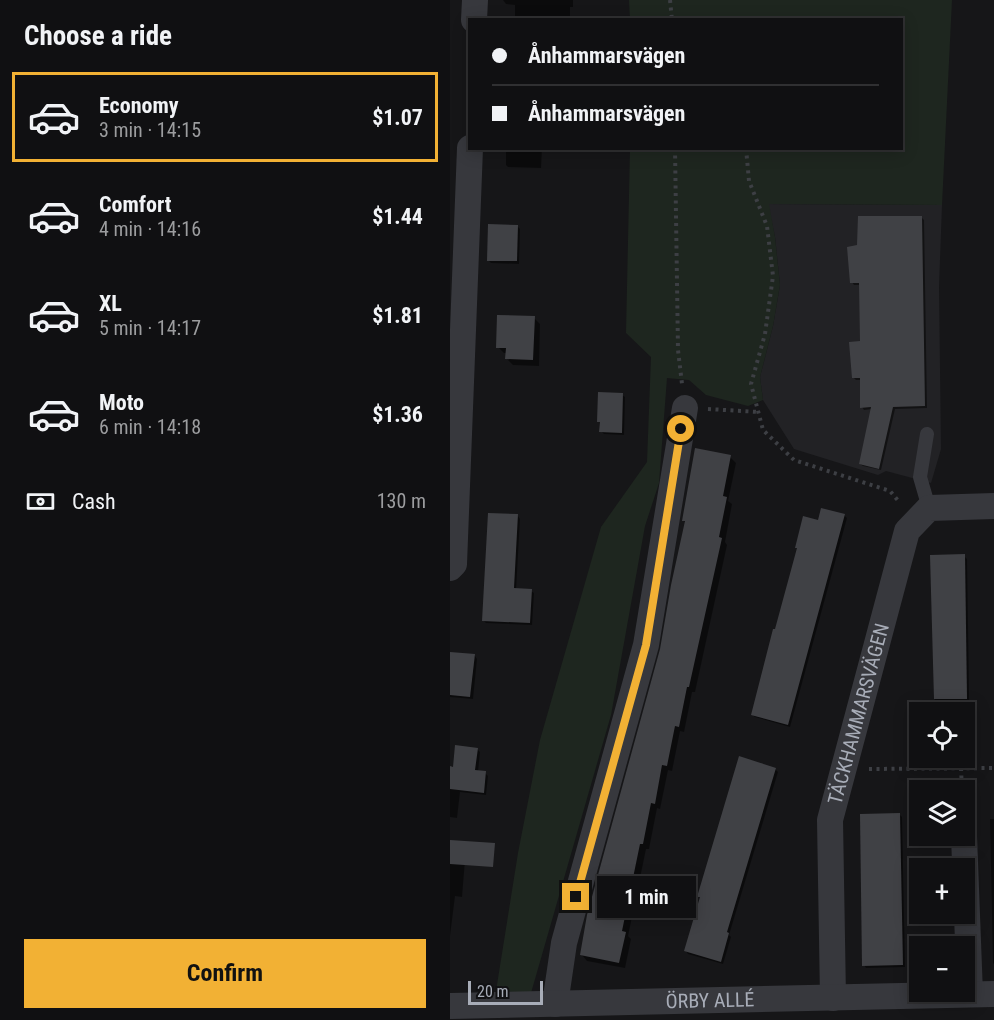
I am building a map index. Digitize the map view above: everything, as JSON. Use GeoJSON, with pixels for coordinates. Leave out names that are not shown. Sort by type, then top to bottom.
{"type":"FeatureCollection","features":[{"type":"Feature","properties":{"kind":"street"},"geometry":{"type":"LineString","coordinates":[[474,18],[475,0]]}},
{"type":"Feature","properties":{"kind":"street"},"geometry":{"type":"LineString","coordinates":[[450,568],[454,564],[470,150]]}},
{"type":"Feature","properties":{"kind":"street"},"geometry":{"type":"LineString","coordinates":[[541,1009],[564,943],[646,645],[685,408]]}},
{"type":"Feature","properties":{"kind":"street"},"geometry":{"type":"LineString","coordinates":[[922,514],[994,506]]}},
{"type":"Feature","properties":{"kind":"street","name":"TÄCKHAMMARSVÄGEN"},"geometry":{"type":"LineString","coordinates":[[833,998],[831,820],[907,531],[922,514]]}},
{"type":"Feature","properties":{"kind":"street","name":"ÖRBY ALLÉ"},"geometry":{"type":"LineString","coordinates":[[450,1006],[541,1009],[982,994],[965,846]]}},
{"type":"Feature","properties":{"kind":"lane"},"geometry":{"type":"LineString","coordinates":[[922,514],[920,477],[927,434]]}},
{"type":"Feature","properties":{"kind":"path"},"geometry":{"type":"LineString","coordinates":[[670,0],[672,18]]}},
{"type":"Feature","properties":{"kind":"path"},"geometry":{"type":"LineString","coordinates":[[675,150],[678,350],[685,408],[759,412]]}},
{"type":"Feature","properties":{"kind":"path"},"geometry":{"type":"LineString","coordinates":[[746,150],[749,181],[767,226],[773,276],[765,334],[751,384],[763,430],[794,460],[890,491],[922,514]]}},
{"type":"Feature","properties":{"kind":"path"},"geometry":{"type":"LineString","coordinates":[[844,769],[961,768],[962,780]]}},
{"type":"Feature","properties":{"kind":"path"},"geometry":{"type":"LineString","coordinates":[[975,768],[994,768]]}},
{"type":"Feature","properties":{"kind":"shaded area"},"geometry":{"type":"Polygon","coordinates":[[[629,0],[952,0],[942,205],[769,204],[780,285],[773,326],[760,377],[763,400],[748,406],[706,395],[689,380],[667,378],[659,483],[645,526],[611,715],[531,993],[496,991],[518,853],[540,740],[601,527],[647,462],[651,357],[626,333],[630,150],[903,150],[903,18],[630,18],[629,0]]]}},
{"type":"Feature","properties":{"kind":"shaded area"},"geometry":{"type":"Polygon","coordinates":[[[768,204],[942,205],[939,287],[941,449],[931,483],[886,471],[878,475],[794,449],[763,400],[760,377],[773,326],[780,285],[775,237],[768,204]]]}},
{"type":"Feature","properties":{"kind":"building"},"geometry":{"type":"Polygon","coordinates":[[[858,216],[922,216],[925,406],[893,407],[879,469],[859,464],[871,407],[860,408],[860,378],[852,378],[849,342],[860,341],[859,283],[850,283],[847,247],[857,245],[858,216]]]}},
{"type":"Feature","properties":{"kind":"building"},"geometry":{"type":"Polygon","coordinates":[[[488,224],[518,225],[517,261],[487,261],[488,224]]]}},
{"type":"Feature","properties":{"kind":"building"},"geometry":{"type":"Polygon","coordinates":[[[497,315],[535,316],[533,360],[505,359],[506,348],[496,348],[497,315]]]}},
{"type":"Feature","properties":{"kind":"building"},"geometry":{"type":"Polygon","coordinates":[[[598,392],[623,393],[622,433],[599,432],[598,392]]]}},
{"type":"Feature","properties":{"kind":"building"},"geometry":{"type":"Polygon","coordinates":[[[695,448],[731,455],[723,496],[727,497],[719,537],[722,538],[679,727],[675,726],[667,766],[662,765],[655,804],[651,803],[643,844],[640,844],[622,931],[626,932],[619,963],[580,955],[587,915],[660,649],[685,521],[682,521],[695,448]]]}},
{"type":"Feature","properties":{"kind":"building"},"geometry":{"type":"Polygon","coordinates":[[[821,508],[845,514],[788,725],[751,715],[797,548],[795,548],[803,516],[818,520],[821,508]]]}},
{"type":"Feature","properties":{"kind":"building"},"geometry":{"type":"Polygon","coordinates":[[[488,513],[518,514],[514,588],[532,589],[530,623],[482,621],[488,513]]]}},
{"type":"Feature","properties":{"kind":"building"},"geometry":{"type":"Polygon","coordinates":[[[965,554],[967,699],[934,699],[930,555],[965,554]]]}},
{"type":"Feature","properties":{"kind":"building"},"geometry":{"type":"Polygon","coordinates":[[[450,652],[475,654],[470,697],[450,695],[450,652]]]}},
{"type":"Feature","properties":{"kind":"building"},"geometry":{"type":"Polygon","coordinates":[[[455,745],[478,748],[475,770],[486,771],[484,793],[450,789],[450,766],[453,767],[455,745]]]}},
{"type":"Feature","properties":{"kind":"building"},"geometry":{"type":"Polygon","coordinates":[[[739,756],[776,768],[727,932],[729,933],[721,962],[684,951],[700,897],[697,897],[739,756]]]}},
{"type":"Feature","properties":{"kind":"building"},"geometry":{"type":"Polygon","coordinates":[[[900,813],[903,965],[862,966],[860,814],[900,813]]]}},
{"type":"Feature","properties":{"kind":"building"},"geometry":{"type":"Polygon","coordinates":[[[450,840],[495,843],[493,867],[450,864],[450,840]]]}},
{"type":"Feature","properties":{"kind":"route"},"geometry":{"type":"LineString","coordinates":[[576,897],[646,645],[681,429]]}}]}
